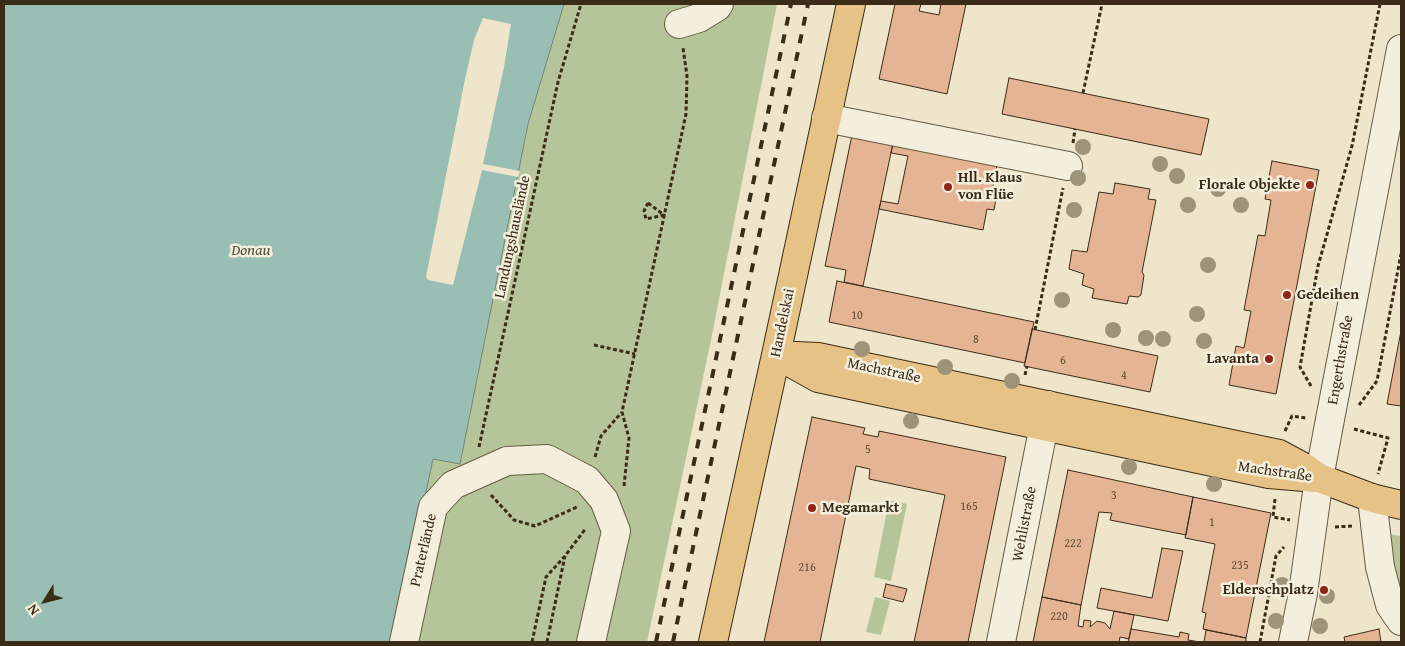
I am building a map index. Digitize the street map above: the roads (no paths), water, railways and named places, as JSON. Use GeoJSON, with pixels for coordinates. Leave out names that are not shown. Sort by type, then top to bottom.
{"type":"FeatureCollection","features":[{"type":"Feature","properties":{"kind":"main road","name":"Handelskai"},"geometry":{"type":"LineString","coordinates":[[713,642],[850,4]]}},
{"type":"Feature","properties":{"kind":"main road","name":"Machstraße"},"geometry":{"type":"LineString","coordinates":[[776,354],[818,378],[1046,416],[1269,474],[1319,478]]}},
{"type":"Feature","properties":{"kind":"main road"},"geometry":{"type":"LineString","coordinates":[[1319,478],[1375,486],[1401,506]]}},
{"type":"Feature","properties":{"kind":"street"},"geometry":{"type":"LineString","coordinates":[[679,24],[699,18],[719,4]]}},
{"type":"Feature","properties":{"kind":"street","name":"Engerthstraße"},"geometry":{"type":"LineString","coordinates":[[1293,642],[1319,478],[1401,48]]}},
{"type":"Feature","properties":{"kind":"street"},"geometry":{"type":"LineString","coordinates":[[826,118],[1068,166]]}},
{"type":"Feature","properties":{"kind":"street","name":"Wehlistraße"},"geometry":{"type":"LineString","coordinates":[[1001,642],[1046,416]]}},
{"type":"Feature","properties":{"kind":"street","name":"Praterlände"},"geometry":{"type":"LineString","coordinates":[[404,642],[433,507],[453,485],[507,461],[547,459],[588,480],[604,500],[616,531],[591,642]]}},
{"type":"Feature","properties":{"kind":"street"},"geometry":{"type":"LineString","coordinates":[[1375,486],[1380,567],[1390,605],[1401,621]]}},
{"type":"Feature","properties":{"kind":"water","name":"Donau"},"geometry":{"type":"Polygon","coordinates":[[[4,4],[564,4],[528,124],[460,464],[433,459],[394,642],[4,642],[4,4]]]}},
{"type":"Feature","properties":{"kind":"railway"},"geometry":{"type":"LineString","coordinates":[[656,642],[791,4]]}},
{"type":"Feature","properties":{"kind":"railway"},"geometry":{"type":"LineString","coordinates":[[673,642],[808,4]]}},
{"type":"Feature","properties":{"kind":"place","name":"Florale Objekte"},"geometry":{"type":"Point","coordinates":[1310,185]}},
{"type":"Feature","properties":{"kind":"place","name":"Hll. Klaus von Flüe"},"geometry":{"type":"Point","coordinates":[948,187]}},
{"type":"Feature","properties":{"kind":"place","name":"Gedeihen"},"geometry":{"type":"Point","coordinates":[1287,295]}},
{"type":"Feature","properties":{"kind":"place","name":"Lavanta"},"geometry":{"type":"Point","coordinates":[1269,359]}},
{"type":"Feature","properties":{"kind":"place","name":"Megamarkt"},"geometry":{"type":"Point","coordinates":[812,508]}},
{"type":"Feature","properties":{"kind":"place","name":"Elderschplatz"},"geometry":{"type":"Point","coordinates":[1324,590]}}]}
